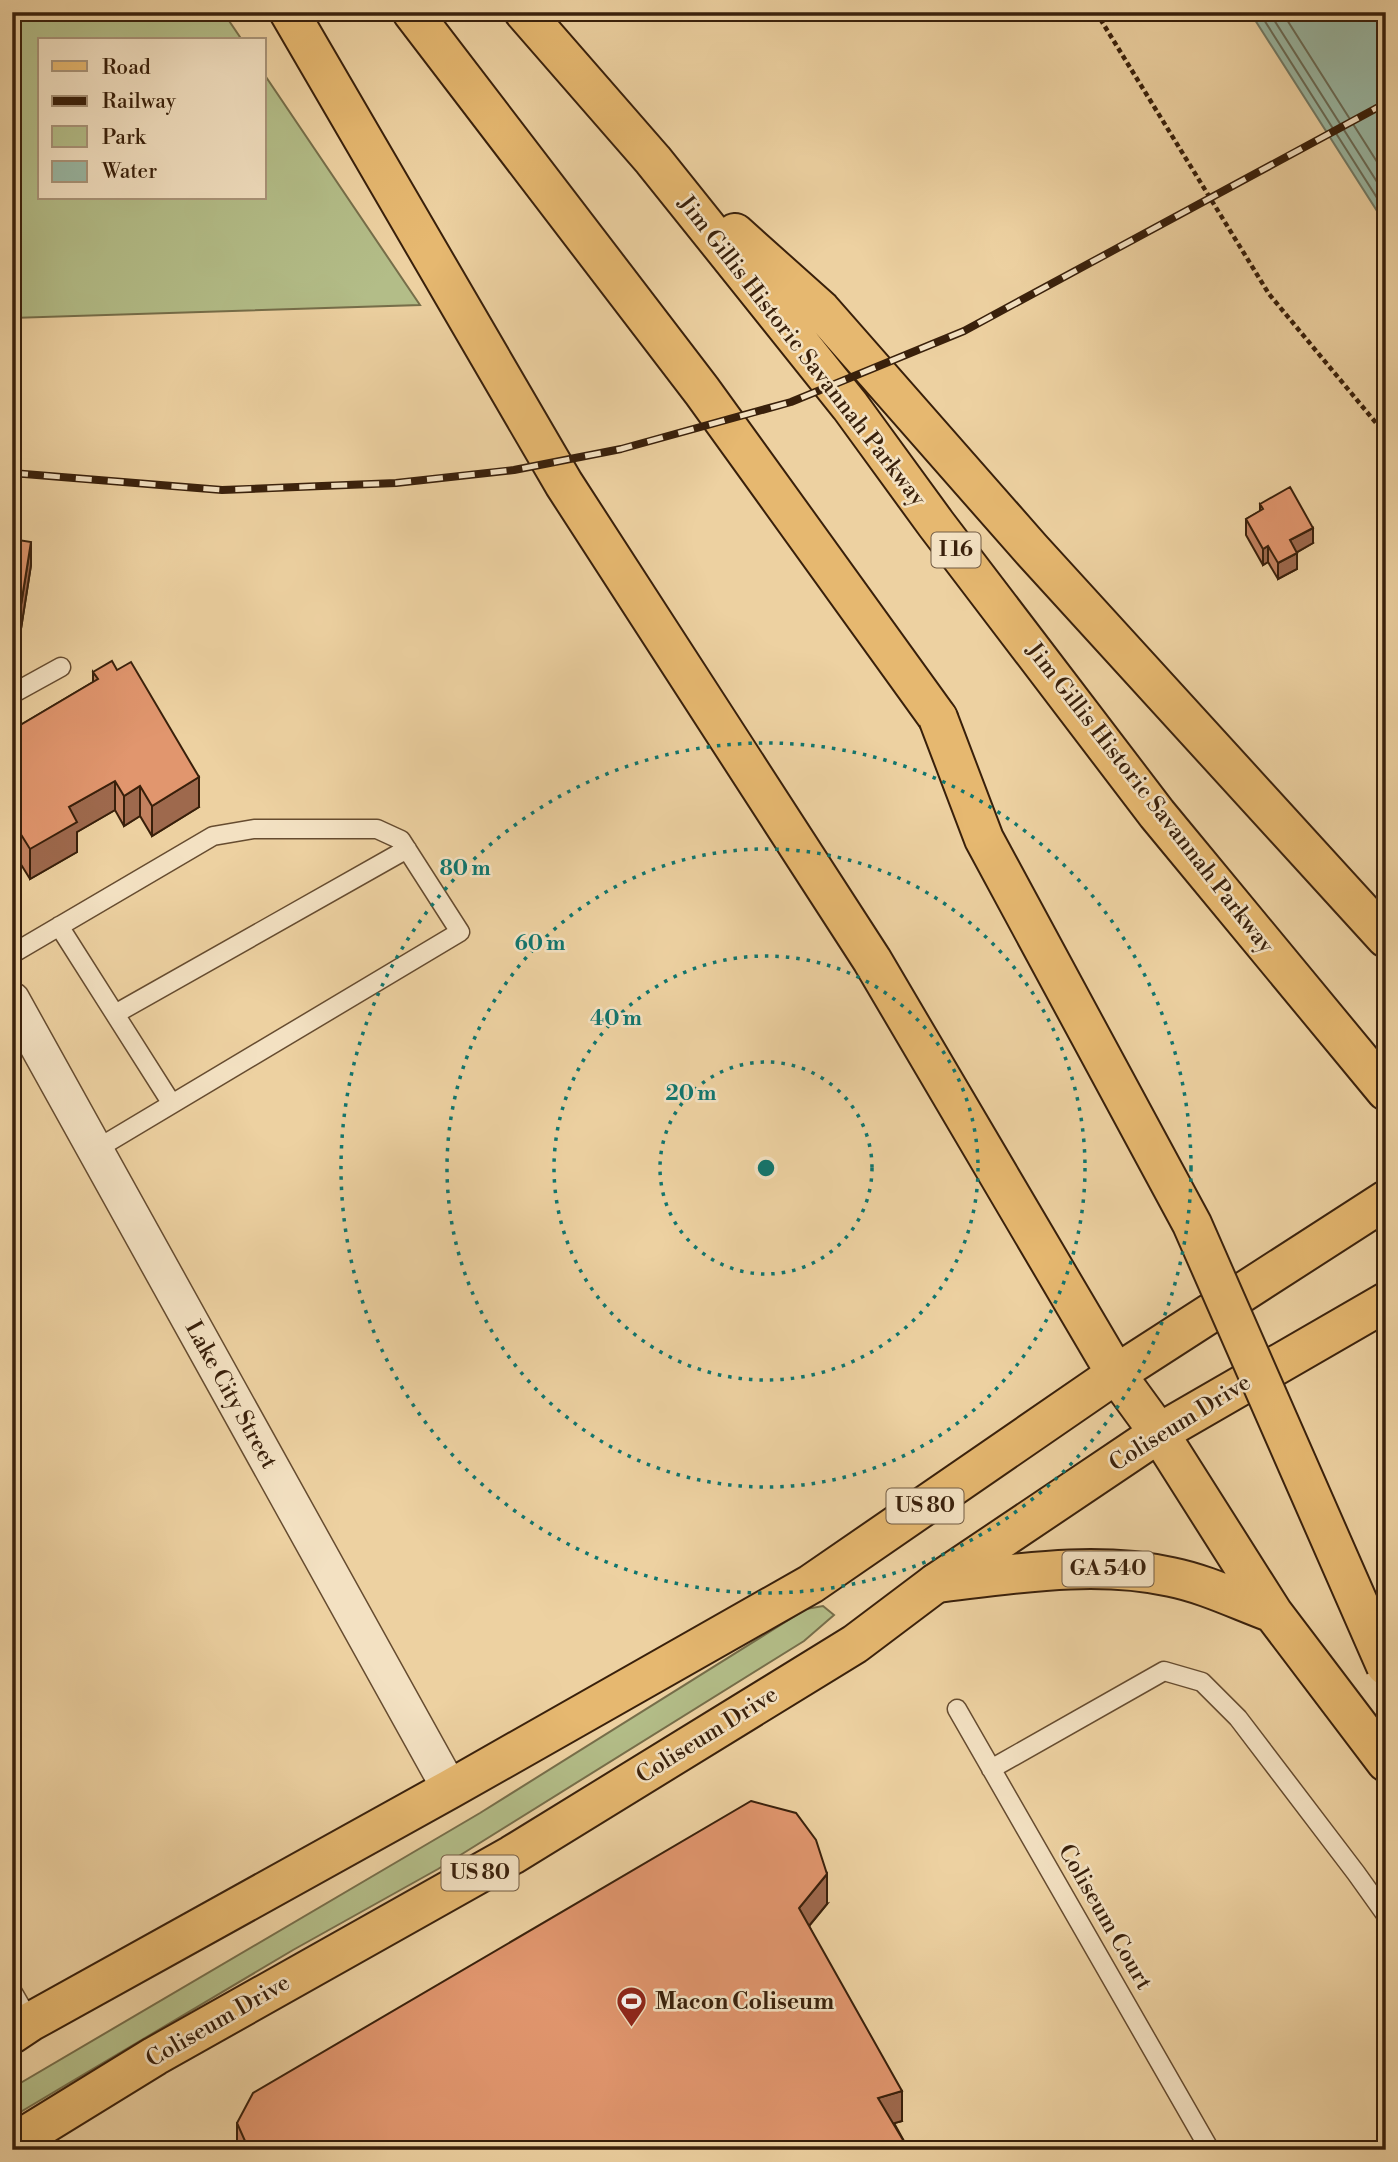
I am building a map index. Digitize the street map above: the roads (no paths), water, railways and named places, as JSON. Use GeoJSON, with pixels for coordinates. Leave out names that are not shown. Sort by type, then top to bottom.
{"type":"FeatureCollection","features":[{"type":"Feature","properties":{"kind":"main road"},"geometry":{"type":"LineString","coordinates":[[289,12],[564,484],[872,960],[1116,1374],[1159,1433],[1273,1613],[1386,1762]]}},
{"type":"Feature","properties":{"kind":"main road"},"geometry":{"type":"LineString","coordinates":[[412,12],[702,391],[938,718],[984,839],[1192,1224],[1386,1666]]}},
{"type":"Feature","properties":{"kind":"main road","name":"Jim Gillis Historic Savannah Parkway"},"geometry":{"type":"LineString","coordinates":[[524,12],[653,160],[850,406],[936,524],[1157,814],[1386,1091]]}},
{"type":"Feature","properties":{"kind":"main road"},"geometry":{"type":"LineString","coordinates":[[653,160],[821,310],[1031,549],[1386,938]]}},
{"type":"Feature","properties":{"kind":"main road","name":"US 80"},"geometry":{"type":"LineString","coordinates":[[18,2016],[450,1790],[811,1584],[1116,1374],[1386,1200]]}},
{"type":"Feature","properties":{"kind":"main road","name":"Coliseum Drive"},"geometry":{"type":"LineString","coordinates":[[12,2144],[155,2056],[524,1848],[855,1644],[936,1583],[1159,1433],[1386,1302]]}},
{"type":"Feature","properties":{"kind":"main road","name":"GA 540"},"geometry":{"type":"LineString","coordinates":[[936,1583],[1040,1570],[1125,1569],[1174,1577],[1273,1613]]}},
{"type":"Feature","properties":{"kind":"street","name":"Lake City Street"},"geometry":{"type":"LineString","coordinates":[[12,1000],[450,1790]]}},
{"type":"Feature","properties":{"kind":"lane"},"geometry":{"type":"LineString","coordinates":[[12,694],[61,667]]}},
{"type":"Feature","properties":{"kind":"lane"},"geometry":{"type":"LineString","coordinates":[[12,954],[213,836],[254,829],[377,829],[401,840],[460,932],[95,1150]]}},
{"type":"Feature","properties":{"kind":"lane"},"geometry":{"type":"LineString","coordinates":[[115,1014],[407,849]]}},
{"type":"Feature","properties":{"kind":"lane"},"geometry":{"type":"LineString","coordinates":[[59,926],[172,1104]]}},
{"type":"Feature","properties":{"kind":"lane"},"geometry":{"type":"LineString","coordinates":[[991,1769],[1164,1671],[1202,1682],[1238,1718],[1386,1915]]}},
{"type":"Feature","properties":{"kind":"lane","name":"Coliseum Court"},"geometry":{"type":"LineString","coordinates":[[957,1709],[1210,2150]]}},
{"type":"Feature","properties":{"kind":"water"},"geometry":{"type":"Polygon","coordinates":[[[1250,12],[1386,12],[1386,225],[1255,20],[1250,12]]]}},
{"type":"Feature","properties":{"kind":"railway"},"geometry":{"type":"LineString","coordinates":[[12,473],[222,490],[396,483],[514,470],[621,449],[791,402],[964,331],[1386,103]]}},
{"type":"Feature","properties":{"kind":"place","name":"Macon Coliseum"},"geometry":{"type":"Point","coordinates":[632,2029]}}]}
